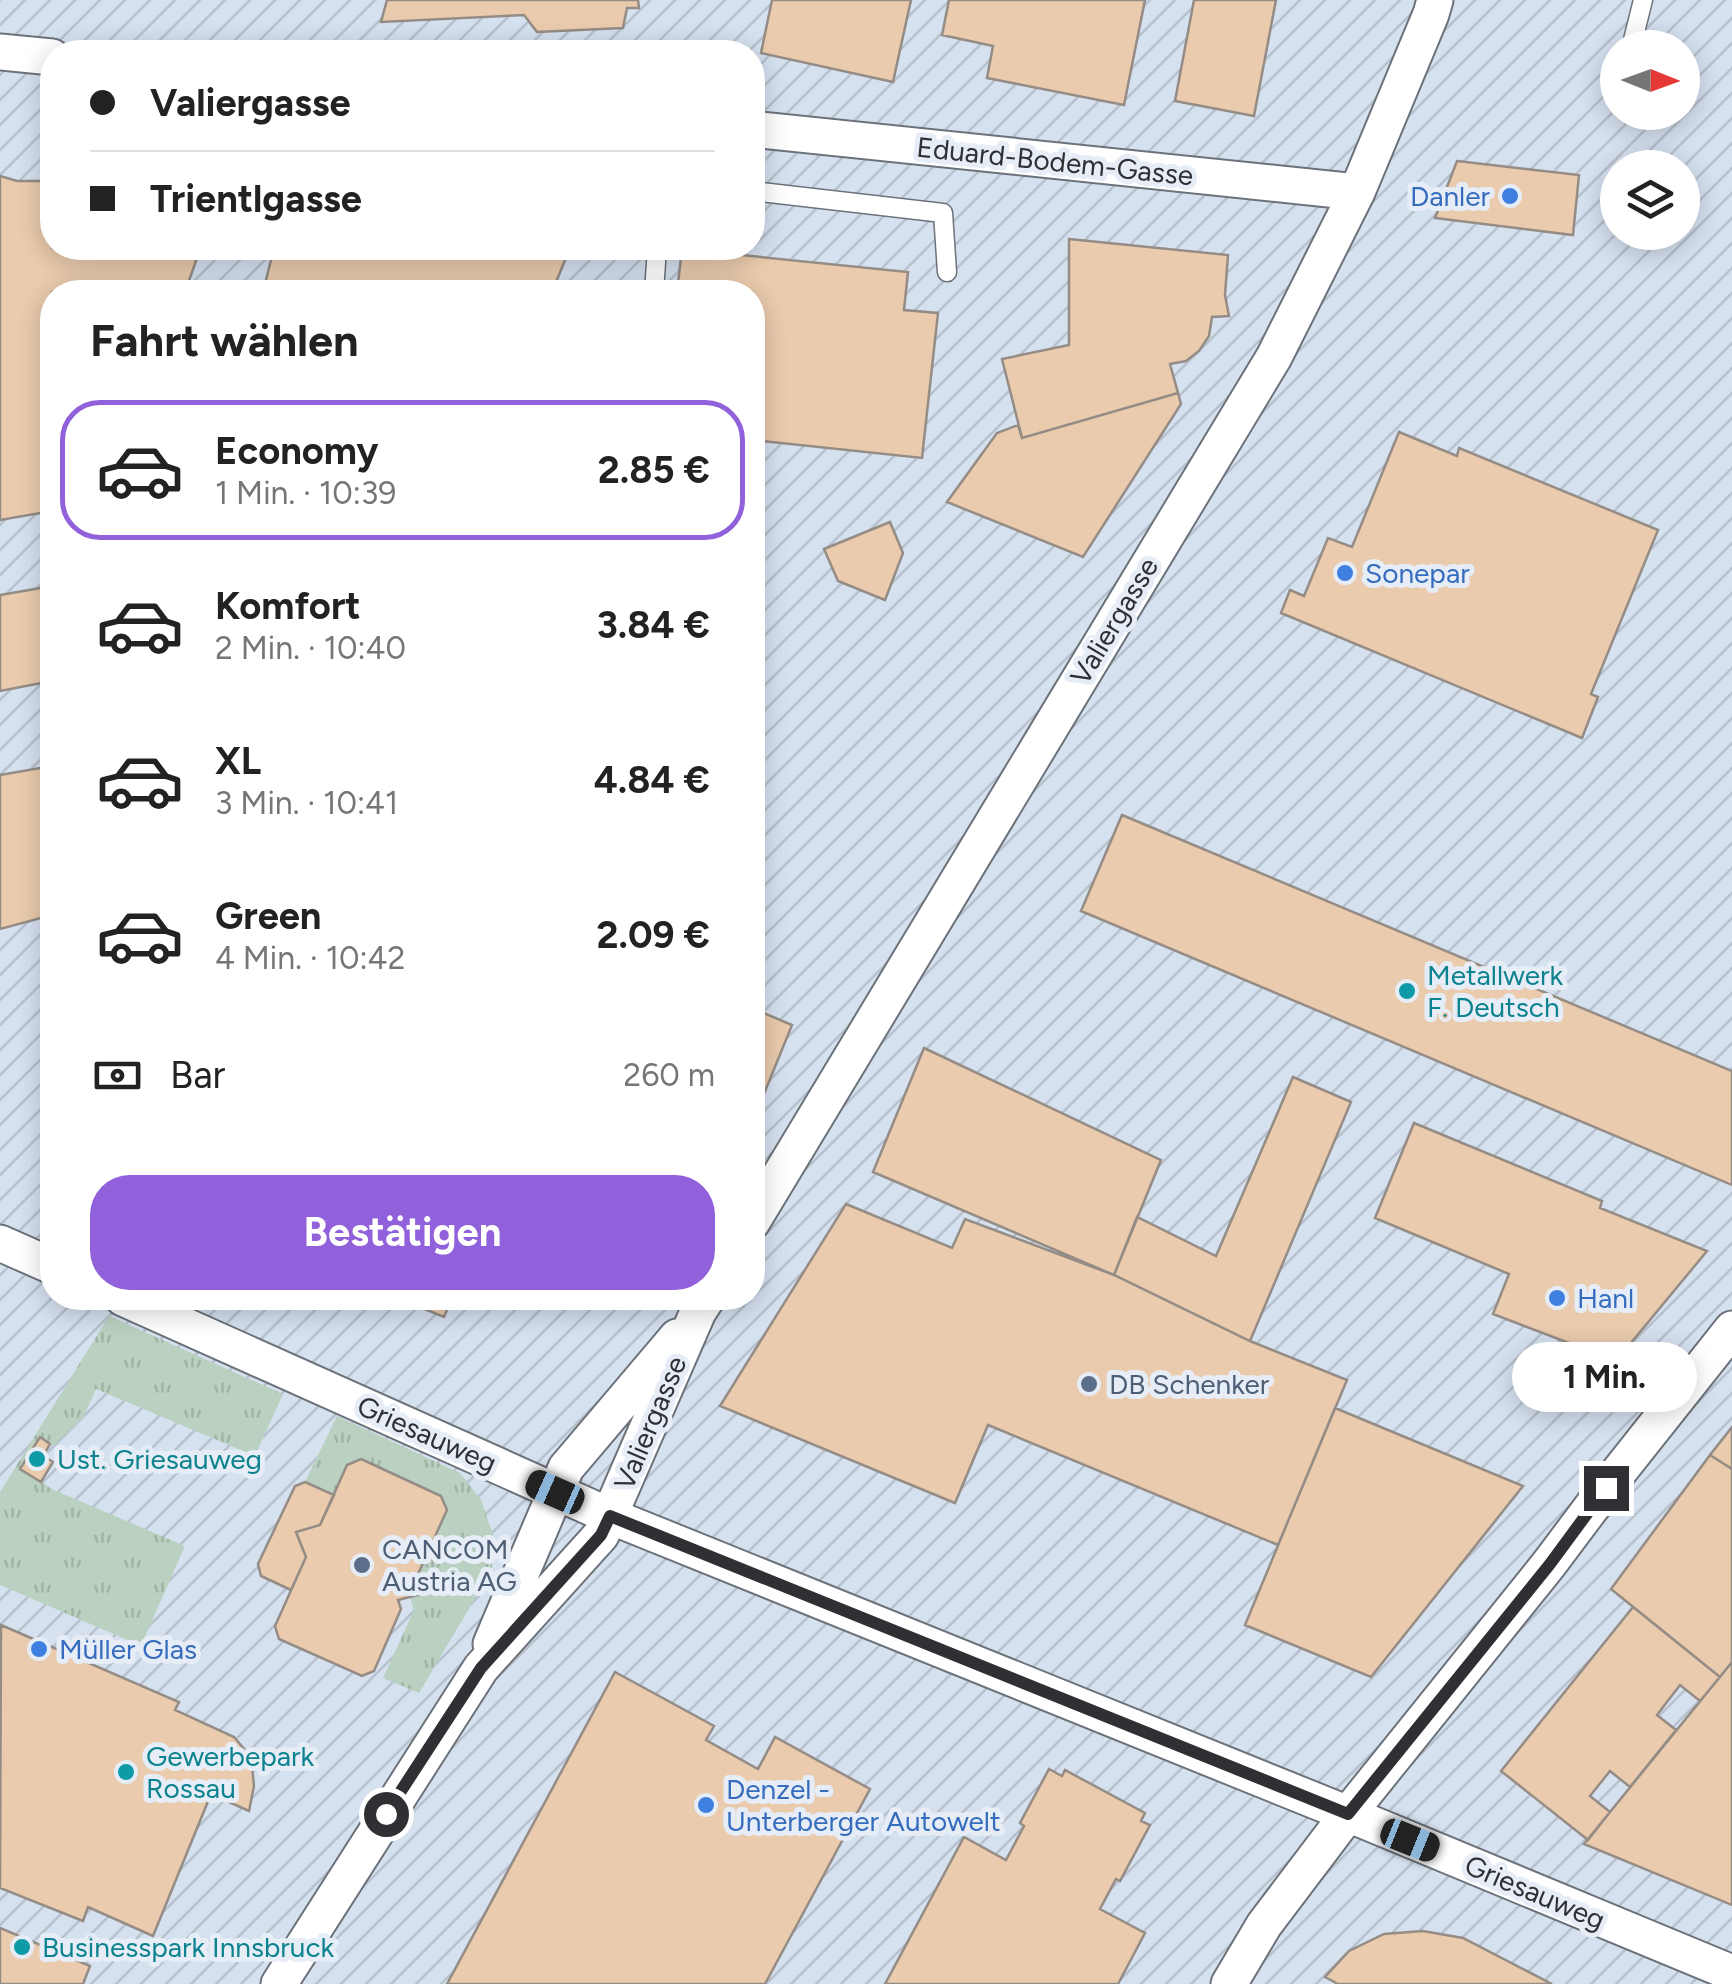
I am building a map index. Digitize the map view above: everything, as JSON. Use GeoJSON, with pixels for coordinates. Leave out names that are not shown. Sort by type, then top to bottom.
{"type":"FeatureCollection","features":[{"type":"Feature","properties":{"kind":"street","name":"Valiergasse"},"geometry":{"type":"LineString","coordinates":[[765,1200],[1274,357],[1357,192],[1434,0]]}},
{"type":"Feature","properties":{"kind":"street"},"geometry":{"type":"LineString","coordinates":[[0,52],[40,56]]}},
{"type":"Feature","properties":{"kind":"street","name":"Eduard-Bodem-Gasse"},"geometry":{"type":"LineString","coordinates":[[765,131],[1357,192]]}},
{"type":"Feature","properties":{"kind":"street"},"geometry":{"type":"LineString","coordinates":[[0,1242],[40,1260]]}},
{"type":"Feature","properties":{"kind":"street","name":"Griesauweg"},"geometry":{"type":"LineString","coordinates":[[150,1310],[610,1516],[1348,1814],[1732,1974]]}},
{"type":"Feature","properties":{"kind":"street","name":"Valiergasse"},"geometry":{"type":"LineString","coordinates":[[481,1668],[566,1468],[698,1310]]}},
{"type":"Feature","properties":{"kind":"street","name":"Valiergasse"},"geometry":{"type":"LineString","coordinates":[[279,1984],[481,1668],[601,1535],[700,1310]]}},
{"type":"Feature","properties":{"kind":"street"},"geometry":{"type":"LineString","coordinates":[[1230,1984],[1264,1925],[1348,1814],[1732,1330]]}},
{"type":"Feature","properties":{"kind":"lane"},"geometry":{"type":"LineString","coordinates":[[1636,30],[1643,0]]}},
{"type":"Feature","properties":{"kind":"lane"},"geometry":{"type":"LineString","coordinates":[[765,192],[943,213],[946,272]]}},
{"type":"Feature","properties":{"kind":"shaded area"},"geometry":{"type":"Polygon","coordinates":[[[0,0],[1732,0],[1732,1984],[0,1984],[0,0]]]}},
{"type":"Feature","properties":{"kind":"green space"},"geometry":{"type":"Polygon","coordinates":[[[109,1316],[283,1394],[255,1456],[96,1389],[83,1418],[53,1446],[41,1438],[20,1469],[52,1489],[185,1546],[143,1641],[167,1652],[167,1657],[0,1585],[0,1492],[109,1316]]]}},
{"type":"Feature","properties":{"kind":"green space"},"geometry":{"type":"Polygon","coordinates":[[[337,1416],[460,1473],[481,1500],[493,1535],[492,1570],[419,1693],[383,1678],[414,1610],[410,1597],[417,1594],[409,1575],[446,1510],[442,1496],[362,1459],[347,1465],[334,1495],[305,1482],[337,1416]]]}},
{"type":"Feature","properties":{"kind":"building"},"geometry":{"type":"Polygon","coordinates":[[[387,0],[638,0],[639,8],[627,8],[623,28],[537,32],[524,15],[381,22],[387,0]]]}},
{"type":"Feature","properties":{"kind":"building"},"geometry":{"type":"Polygon","coordinates":[[[772,0],[911,0],[893,82],[765,54],[764,40],[772,0]]]}},
{"type":"Feature","properties":{"kind":"building"},"geometry":{"type":"Polygon","coordinates":[[[949,0],[1145,0],[1124,105],[987,78],[993,46],[942,35],[949,0]]]}},
{"type":"Feature","properties":{"kind":"building"},"geometry":{"type":"Polygon","coordinates":[[[1194,0],[1276,0],[1254,116],[1175,101],[1194,0]]]}},
{"type":"Feature","properties":{"kind":"building","name":"Danler"},"geometry":{"type":"Polygon","coordinates":[[[1457,161],[1579,175],[1573,235],[1435,218],[1457,161]]]}},
{"type":"Feature","properties":{"kind":"building"},"geometry":{"type":"Polygon","coordinates":[[[0,176],[40,181],[40,260],[196,261],[189,280],[40,280],[40,513],[0,520],[0,176]]]}},
{"type":"Feature","properties":{"kind":"building"},"geometry":{"type":"Polygon","coordinates":[[[1069,239],[1228,255],[1225,295],[1229,316],[1212,317],[1209,336],[1199,351],[1186,361],[1170,364],[1178,393],[1022,438],[1002,359],[1069,345],[1069,239]]]}},
{"type":"Feature","properties":{"kind":"building"},"geometry":{"type":"Polygon","coordinates":[[[765,257],[908,272],[904,310],[938,313],[922,458],[765,441],[765,280],[678,280],[681,260],[765,257]]]}},
{"type":"Feature","properties":{"kind":"building"},"geometry":{"type":"Polygon","coordinates":[[[271,260],[565,260],[557,280],[266,280],[271,260]]]}},
{"type":"Feature","properties":{"kind":"building"},"geometry":{"type":"Polygon","coordinates":[[[1178,393],[1181,404],[1083,557],[947,502],[997,433],[1018,425],[1022,438],[1178,393]]]}},
{"type":"Feature","properties":{"kind":"building"},"geometry":{"type":"Polygon","coordinates":[[[1399,432],[1457,456],[1459,448],[1658,530],[1591,694],[1598,697],[1582,738],[1281,613],[1290,590],[1304,596],[1328,538],[1352,547],[1399,432]]]}},
{"type":"Feature","properties":{"kind":"building"},"geometry":{"type":"Polygon","coordinates":[[[890,522],[903,553],[885,600],[838,581],[824,549],[890,522]]]}},
{"type":"Feature","properties":{"kind":"building"},"geometry":{"type":"Polygon","coordinates":[[[40,588],[40,683],[0,691],[0,595],[40,588]]]}},
{"type":"Feature","properties":{"kind":"building"},"geometry":{"type":"Polygon","coordinates":[[[40,768],[40,918],[0,929],[0,775],[40,768]]]}},
{"type":"Feature","properties":{"kind":"building","name":"Metallwerk F. Deutsch"},"geometry":{"type":"Polygon","coordinates":[[[1122,815],[1732,1071],[1732,1185],[1081,911],[1122,815]]]}},
{"type":"Feature","properties":{"kind":"building"},"geometry":{"type":"Polygon","coordinates":[[[765,1014],[792,1025],[765,1091],[765,1014]]]}},
{"type":"Feature","properties":{"kind":"building"},"geometry":{"type":"Polygon","coordinates":[[[924,1048],[1161,1160],[1114,1275],[873,1172],[924,1048]]]}},
{"type":"Feature","properties":{"kind":"building"},"geometry":{"type":"Polygon","coordinates":[[[1293,1077],[1351,1102],[1250,1341],[1114,1275],[1137,1217],[1216,1256],[1293,1077]]]}},
{"type":"Feature","properties":{"kind":"building"},"geometry":{"type":"Polygon","coordinates":[[[1414,1123],[1602,1201],[1600,1208],[1707,1251],[1616,1361],[1493,1314],[1509,1274],[1375,1218],[1414,1123]]]}},
{"type":"Feature","properties":{"kind":"building"},"geometry":{"type":"Polygon","coordinates":[[[846,1204],[952,1248],[965,1219],[1114,1275],[1250,1341],[1347,1380],[1278,1545],[988,1425],[955,1503],[720,1406],[846,1204]]]}},
{"type":"Feature","properties":{"kind":"building"},"geometry":{"type":"Polygon","coordinates":[[[427,1310],[447,1310],[444,1317],[427,1310]]]}},
{"type":"Feature","properties":{"kind":"building"},"geometry":{"type":"Polygon","coordinates":[[[1335,1408],[1523,1486],[1371,1677],[1245,1625],[1335,1408]]]}},
{"type":"Feature","properties":{"kind":"building"},"geometry":{"type":"Polygon","coordinates":[[[1732,1427],[1732,1469],[1710,1455],[1732,1427]]]}},
{"type":"Feature","properties":{"kind":"building","name":"Ust. Griesauweg"},"geometry":{"type":"Polygon","coordinates":[[[40,1437],[50,1444],[43,1456],[53,1462],[41,1482],[20,1469],[40,1437]]]}},
{"type":"Feature","properties":{"kind":"building"},"geometry":{"type":"Polygon","coordinates":[[[1710,1455],[1732,1469],[1732,1662],[1720,1677],[1611,1589],[1710,1455]]]}},
{"type":"Feature","properties":{"kind":"building","name":"CANCOM Austria AG"},"geometry":{"type":"Polygon","coordinates":[[[361,1459],[441,1496],[447,1510],[418,1574],[409,1575],[418,1595],[398,1600],[401,1609],[374,1671],[362,1676],[279,1639],[275,1626],[306,1557],[296,1532],[320,1525],[347,1465],[361,1459]]]}},
{"type":"Feature","properties":{"kind":"building"},"geometry":{"type":"Polygon","coordinates":[[[305,1482],[334,1495],[320,1525],[296,1532],[306,1557],[291,1590],[261,1576],[258,1564],[295,1486],[305,1482]]]}},
{"type":"Feature","properties":{"kind":"building"},"geometry":{"type":"Polygon","coordinates":[[[1633,1607],[1720,1677],[1700,1701],[1680,1685],[1657,1715],[1676,1730],[1630,1787],[1610,1771],[1590,1796],[1610,1812],[1588,1840],[1501,1771],[1633,1607]]]}},
{"type":"Feature","properties":{"kind":"building","name":"Gewerbepark Rossau"},"geometry":{"type":"Polygon","coordinates":[[[1,1625],[179,1702],[175,1710],[234,1737],[251,1757],[254,1786],[249,1811],[211,1794],[153,1936],[88,1907],[83,1921],[0,1888],[1,1625]]]}},
{"type":"Feature","properties":{"kind":"building"},"geometry":{"type":"Polygon","coordinates":[[[1732,1662],[1732,1905],[1584,1844],[1732,1662]]]}},
{"type":"Feature","properties":{"kind":"building"},"geometry":{"type":"Polygon","coordinates":[[[615,1672],[714,1726],[706,1740],[758,1769],[775,1737],[870,1789],[765,1984],[447,1984],[615,1672]]]}},
{"type":"Feature","properties":{"kind":"building"},"geometry":{"type":"Polygon","coordinates":[[[1049,1769],[1062,1776],[1065,1770],[1145,1813],[1141,1821],[1150,1825],[1100,1909],[1145,1933],[1118,1984],[885,1984],[964,1837],[1006,1860],[1024,1826],[1020,1823],[1049,1769]]]}},
{"type":"Feature","properties":{"kind":"building","name":"Businesspark Innsbruck"},"geometry":{"type":"Polygon","coordinates":[[[0,1928],[90,1966],[83,1984],[0,1984],[0,1928]]]}},
{"type":"Feature","properties":{"kind":"building"},"geometry":{"type":"Polygon","coordinates":[[[1423,1931],[1463,1938],[1552,1984],[1338,1984],[1325,1977],[1349,1951],[1384,1934],[1423,1931]]]}},
{"type":"Feature","properties":{"kind":"place","name":"Danler"},"geometry":{"type":"Point","coordinates":[1510,196]}},
{"type":"Feature","properties":{"kind":"place","name":"Sonepar"},"geometry":{"type":"Point","coordinates":[1345,573]}},
{"type":"Feature","properties":{"kind":"place","name":"Metallwerk F. Deutsch"},"geometry":{"type":"Point","coordinates":[1407,991]}},
{"type":"Feature","properties":{"kind":"place","name":"Hanl"},"geometry":{"type":"Point","coordinates":[1557,1298]}},
{"type":"Feature","properties":{"kind":"place","name":"DB Schenker"},"geometry":{"type":"Point","coordinates":[1089,1384]}},
{"type":"Feature","properties":{"kind":"place","name":"Ust. Griesauweg"},"geometry":{"type":"Point","coordinates":[37,1459]}},
{"type":"Feature","properties":{"kind":"place","name":"CANCOM Austria AG"},"geometry":{"type":"Point","coordinates":[362,1565]}},
{"type":"Feature","properties":{"kind":"place","name":"Müller Glas"},"geometry":{"type":"Point","coordinates":[39,1649]}},
{"type":"Feature","properties":{"kind":"place","name":"Gewerbepark Rossau"},"geometry":{"type":"Point","coordinates":[126,1772]}},
{"type":"Feature","properties":{"kind":"place","name":"Denzel - Unterberger Autowelt"},"geometry":{"type":"Point","coordinates":[706,1805]}},
{"type":"Feature","properties":{"kind":"place","name":"Businesspark Innsbruck"},"geometry":{"type":"Point","coordinates":[22,1947]}},
{"type":"Feature","properties":{"kind":"route"},"geometry":{"type":"LineString","coordinates":[[386,1814],[481,1668],[601,1535],[610,1516],[1348,1814],[1550,1564],[1606,1488]]}}]}
